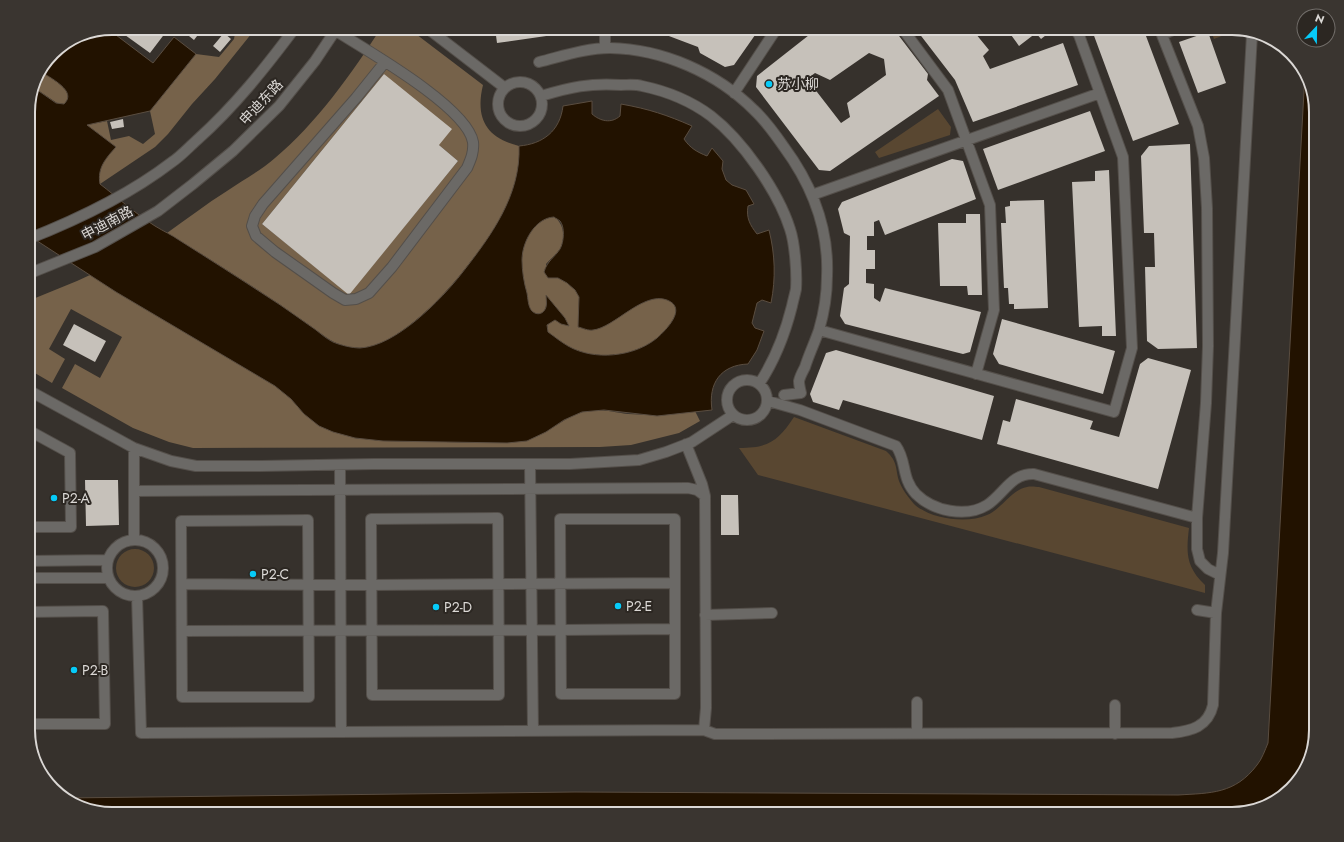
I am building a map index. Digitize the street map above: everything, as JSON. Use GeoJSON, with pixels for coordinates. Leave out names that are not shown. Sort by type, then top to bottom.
{"type":"FeatureCollection","features":[{"type":"Feature","properties":{"kind":"street","name":"申迪东路"},"geometry":{"type":"LineString","coordinates":[[173,162],[233,105],[265,69],[290,35]]}},
{"type":"Feature","properties":{"kind":"street","name":"申迪东路"},"geometry":{"type":"LineString","coordinates":[[193,184],[233,151],[279,106],[315,61],[333,35]]}},
{"type":"Feature","properties":{"kind":"street"},"geometry":{"type":"LineString","coordinates":[[346,35],[421,86],[450,109],[466,126],[473,140],[473,154],[467,168],[392,267],[369,293],[356,299],[346,300],[333,293],[275,252],[256,236],[252,226],[255,216],[264,204],[346,110],[384,62]]}},
{"type":"Feature","properties":{"kind":"street"},"geometry":{"type":"LineString","coordinates":[[439,35],[505,88]]}},
{"type":"Feature","properties":{"kind":"street"},"geometry":{"type":"LineString","coordinates":[[604,35],[604,48]]}},
{"type":"Feature","properties":{"kind":"street"},"geometry":{"type":"LineString","coordinates":[[734,93],[772,35]]}},
{"type":"Feature","properties":{"kind":"street"},"geometry":{"type":"LineString","coordinates":[[907,35],[948,90],[990,205],[994,310],[976,374]]}},
{"type":"Feature","properties":{"kind":"street"},"geometry":{"type":"LineString","coordinates":[[818,330],[1114,412],[1132,348],[1123,157],[1079,35]]}},
{"type":"Feature","properties":{"kind":"street"},"geometry":{"type":"LineString","coordinates":[[1162,35],[1198,126],[1204,158],[1207,208],[1208,346],[1206,403],[1197,518],[1197,549],[1200,561],[1208,569],[1220,575]]}},
{"type":"Feature","properties":{"kind":"street"},"geometry":{"type":"LineString","coordinates":[[137,596],[141,733],[704,730],[715,734],[1115,734],[1188,732],[1198,727],[1211,713],[1213,705],[1216,613],[1224,553],[1252,38]]}},
{"type":"Feature","properties":{"kind":"street"},"geometry":{"type":"LineString","coordinates":[[539,62],[580,51],[604,48],[655,54],[673,59],[701,72],[727,87],[753,109],[771,128],[796,163],[809,186],[819,215],[826,250],[827,276],[824,304],[818,330],[799,381],[801,393],[784,394]]}},
{"type":"Feature","properties":{"kind":"street"},"geometry":{"type":"LineString","coordinates":[[518,82],[525,82],[532,85],[541,96],[541,111],[538,117],[533,122],[526,125],[518,126],[512,124],[506,120],[499,108],[499,100],[505,88],[518,82]]}},
{"type":"Feature","properties":{"kind":"street"},"geometry":{"type":"LineString","coordinates":[[541,96],[571,87],[606,84],[641,86],[668,93],[695,106],[711,116],[726,130],[748,155],[769,185],[784,211],[791,230],[795,256],[796,289],[787,326],[778,351],[759,384]]}},
{"type":"Feature","properties":{"kind":"street"},"geometry":{"type":"LineString","coordinates":[[812,195],[1100,93]]}},
{"type":"Feature","properties":{"kind":"street","name":"申迪南路"},"geometry":{"type":"LineString","coordinates":[[35,236],[56,228],[124,194],[173,162]]}},
{"type":"Feature","properties":{"kind":"street","name":"申迪南路"},"geometry":{"type":"LineString","coordinates":[[35,271],[95,247],[158,211],[193,184]]}},
{"type":"Feature","properties":{"kind":"street"},"geometry":{"type":"LineString","coordinates":[[746,380],[759,384],[764,389],[768,401],[763,414],[751,420],[738,419],[729,410],[727,396],[729,390],[734,384],[746,380]]}},
{"type":"Feature","properties":{"kind":"street"},"geometry":{"type":"LineString","coordinates":[[35,394],[134,448],[171,461],[196,466],[530,464],[639,460],[692,442],[733,415]]}},
{"type":"Feature","properties":{"kind":"street"},"geometry":{"type":"LineString","coordinates":[[768,401],[800,410],[896,446],[901,454],[906,478],[912,489],[923,500],[936,507],[963,512],[978,509],[988,504],[1017,477],[1029,474],[1041,475],[1197,518]]}},
{"type":"Feature","properties":{"kind":"street"},"geometry":{"type":"LineString","coordinates":[[35,434],[70,453],[71,527],[35,527]]}},
{"type":"Feature","properties":{"kind":"street"},"geometry":{"type":"LineString","coordinates":[[686,444],[702,484],[705,496],[706,708],[704,730]]}},
{"type":"Feature","properties":{"kind":"street"},"geometry":{"type":"LineString","coordinates":[[134,448],[134,540]]}},
{"type":"Feature","properties":{"kind":"street"},"geometry":{"type":"LineString","coordinates":[[530,464],[532,731]]}},
{"type":"Feature","properties":{"kind":"street"},"geometry":{"type":"LineString","coordinates":[[340,465],[341,732]]}},
{"type":"Feature","properties":{"kind":"street"},"geometry":{"type":"LineString","coordinates":[[134,491],[688,488],[697,490],[705,496]]}},
{"type":"Feature","properties":{"kind":"street"},"geometry":{"type":"LineString","coordinates":[[371,518],[498,518],[498,695],[372,695],[371,584],[371,518]]}},
{"type":"Feature","properties":{"kind":"street"},"geometry":{"type":"LineString","coordinates":[[560,519],[675,519],[675,583],[675,694],[561,694],[560,519]]}},
{"type":"Feature","properties":{"kind":"street"},"geometry":{"type":"LineString","coordinates":[[181,520],[308,520],[309,697],[182,697],[182,584],[181,520]]}},
{"type":"Feature","properties":{"kind":"street"},"geometry":{"type":"LineString","coordinates":[[134,540],[144,541],[159,553],[163,571],[160,580],[154,588],[137,596],[120,592],[113,586],[108,578],[106,569],[107,560],[117,545],[125,541],[134,540]]}},
{"type":"Feature","properties":{"kind":"street"},"geometry":{"type":"LineString","coordinates":[[35,561],[107,560]]}},
{"type":"Feature","properties":{"kind":"street"},"geometry":{"type":"LineString","coordinates":[[35,578],[108,578]]}},
{"type":"Feature","properties":{"kind":"street"},"geometry":{"type":"LineString","coordinates":[[182,584],[675,583]]}},
{"type":"Feature","properties":{"kind":"street"},"geometry":{"type":"LineString","coordinates":[[1197,610],[1216,613]]}},
{"type":"Feature","properties":{"kind":"street"},"geometry":{"type":"LineString","coordinates":[[35,612],[103,611],[105,724],[35,724]]}},
{"type":"Feature","properties":{"kind":"street"},"geometry":{"type":"LineString","coordinates":[[705,615],[772,614]]}},
{"type":"Feature","properties":{"kind":"street"},"geometry":{"type":"LineString","coordinates":[[182,631],[675,629]]}},
{"type":"Feature","properties":{"kind":"street"},"geometry":{"type":"LineString","coordinates":[[917,702],[917,734]]}},
{"type":"Feature","properties":{"kind":"street"},"geometry":{"type":"LineString","coordinates":[[1115,705],[1115,734]]}},
{"type":"Feature","properties":{"kind":"shaded area"},"geometry":{"type":"Polygon","coordinates":[[[116,35],[153,63],[174,37],[196,54],[150,111],[87,125],[116,147],[101,168],[99,178],[100,184],[158,228],[274,301],[333,342],[360,348],[374,345],[403,331],[430,308],[453,284],[473,259],[502,214],[515,181],[519,146],[528,145],[549,135],[558,123],[563,106],[592,101],[592,114],[606,121],[613,120],[620,116],[621,104],[658,113],[692,126],[684,139],[686,142],[700,153],[707,156],[712,148],[723,161],[722,169],[726,180],[732,185],[746,190],[754,204],[748,206],[748,214],[749,221],[757,234],[769,230],[774,257],[774,284],[771,303],[762,300],[757,303],[752,323],[755,328],[764,331],[757,350],[748,364],[730,368],[718,377],[712,392],[712,410],[657,416],[604,410],[582,412],[564,420],[546,432],[527,441],[507,443],[383,441],[355,438],[333,432],[319,426],[304,414],[291,399],[275,386],[116,292],[35,240],[35,107],[38,91],[56,103],[64,104],[68,94],[56,81],[45,74],[61,54],[74,45],[87,39],[102,36],[116,35]],[[554,217],[547,218],[536,226],[531,232],[524,246],[522,260],[524,281],[531,309],[534,313],[540,314],[544,311],[546,306],[546,295],[565,318],[569,326],[561,324],[555,320],[547,325],[548,332],[578,351],[602,355],[626,353],[648,344],[657,338],[670,325],[675,313],[676,308],[667,300],[658,299],[648,301],[601,328],[587,330],[578,327],[579,297],[575,290],[558,278],[548,278],[544,272],[549,262],[560,249],[562,243],[563,227],[560,221],[554,217]]]}},
{"type":"Feature","properties":{"kind":"shaded area"},"geometry":{"type":"Polygon","coordinates":[[[235,35],[250,35],[215,79],[155,147],[100,184],[99,178],[101,168],[116,147],[87,125],[107,121],[111,140],[129,136],[143,144],[155,134],[150,111],[196,54],[219,57],[234,39],[235,35]]]}},
{"type":"Feature","properties":{"kind":"shaded area"},"geometry":{"type":"Polygon","coordinates":[[[376,35],[417,35],[483,85],[481,107],[482,117],[486,125],[498,138],[519,146],[515,181],[503,212],[495,228],[456,280],[435,303],[410,325],[384,341],[372,346],[358,348],[338,344],[332,341],[282,306],[167,233],[275,158],[290,145],[319,114],[346,80],[376,35]],[[384,74],[262,224],[349,294],[458,161],[439,145],[384,74]]]}},
{"type":"Feature","properties":{"kind":"shaded area"},"geometry":{"type":"Polygon","coordinates":[[[1213,35],[1224,35],[1214,39],[1213,35]]]}},
{"type":"Feature","properties":{"kind":"shaded area"},"geometry":{"type":"Polygon","coordinates":[[[45,74],[61,85],[68,94],[64,104],[57,103],[38,91],[45,74]]]}},
{"type":"Feature","properties":{"kind":"shaded area"},"geometry":{"type":"Polygon","coordinates":[[[1304,85],[1309,107],[1309,730],[1306,750],[1299,768],[1293,777],[1279,791],[1270,797],[1252,804],[1232,807],[112,807],[92,804],[76,798],[575,792],[1201,794],[1222,790],[1240,782],[1249,775],[1259,763],[1268,743],[1304,85]]]}},
{"type":"Feature","properties":{"kind":"shaded area"},"geometry":{"type":"Polygon","coordinates":[[[938,109],[951,127],[950,135],[879,158],[875,152],[938,109]]]}},
{"type":"Feature","properties":{"kind":"shaded area"},"geometry":{"type":"Polygon","coordinates":[[[554,217],[562,226],[563,239],[560,249],[546,264],[548,278],[558,278],[575,290],[579,297],[578,327],[588,330],[596,329],[643,303],[651,300],[667,300],[676,308],[675,313],[670,325],[657,338],[648,344],[626,353],[602,355],[578,351],[548,332],[547,325],[555,320],[561,324],[565,318],[546,296],[546,306],[543,313],[534,313],[531,310],[528,301],[522,261],[524,246],[531,232],[536,226],[547,218],[554,217]]]}},
{"type":"Feature","properties":{"kind":"shaded area"},"geometry":{"type":"Polygon","coordinates":[[[90,275],[275,386],[291,399],[304,414],[355,438],[383,441],[507,443],[536,436],[573,416],[583,412],[595,410],[645,415],[695,411],[700,421],[679,433],[631,445],[600,447],[193,448],[169,442],[133,428],[62,388],[75,364],[100,378],[122,337],[71,309],[49,349],[65,359],[52,383],[35,373],[35,298],[90,275]]]}},
{"type":"Feature","properties":{"kind":"shaded area"},"geometry":{"type":"Polygon","coordinates":[[[794,417],[886,451],[893,458],[900,484],[905,493],[914,504],[921,509],[939,516],[959,519],[979,518],[997,509],[1021,489],[1039,487],[1189,528],[1189,559],[1194,572],[1205,585],[1205,593],[758,475],[739,448],[758,447],[772,442],[783,432],[794,417]]]}},
{"type":"Feature","properties":{"kind":"shaded area"},"geometry":{"type":"Polygon","coordinates":[[[131,549],[139,549],[149,554],[153,561],[153,575],[149,582],[139,587],[131,587],[121,582],[119,579],[116,572],[116,564],[121,554],[124,552],[131,549]]]}},
{"type":"Feature","properties":{"kind":"building"},"geometry":{"type":"Polygon","coordinates":[[[125,35],[164,35],[150,53],[125,35]]]}},
{"type":"Feature","properties":{"kind":"building"},"geometry":{"type":"Polygon","coordinates":[[[188,35],[198,35],[194,40],[188,35]]]}},
{"type":"Feature","properties":{"kind":"building"},"geometry":{"type":"Polygon","coordinates":[[[222,35],[226,35],[231,39],[220,52],[213,46],[222,35]]]}},
{"type":"Feature","properties":{"kind":"building"},"geometry":{"type":"Polygon","coordinates":[[[496,35],[553,35],[497,43],[496,35]]]}},
{"type":"Feature","properties":{"kind":"building"},"geometry":{"type":"Polygon","coordinates":[[[666,35],[755,35],[734,65],[725,67],[700,53],[698,47],[666,35]]]}},
{"type":"Feature","properties":{"kind":"building"},"geometry":{"type":"Polygon","coordinates":[[[809,35],[898,35],[928,74],[927,80],[939,96],[830,171],[819,170],[756,87],[757,76],[809,35]],[[869,53],[830,80],[815,73],[807,79],[841,123],[850,117],[847,103],[886,75],[884,59],[869,53]]]}},
{"type":"Feature","properties":{"kind":"building"},"geometry":{"type":"Polygon","coordinates":[[[920,35],[977,35],[989,50],[983,56],[990,69],[1063,43],[1078,85],[973,122],[955,80],[920,35]]]}},
{"type":"Feature","properties":{"kind":"building"},"geometry":{"type":"Polygon","coordinates":[[[1011,35],[1033,35],[1019,46],[1011,35]]]}},
{"type":"Feature","properties":{"kind":"building"},"geometry":{"type":"Polygon","coordinates":[[[1038,35],[1046,35],[1041,39],[1038,35]]]}},
{"type":"Feature","properties":{"kind":"building"},"geometry":{"type":"Polygon","coordinates":[[[1094,35],[1146,35],[1179,124],[1133,141],[1094,35]]]}},
{"type":"Feature","properties":{"kind":"building"},"geometry":{"type":"Polygon","coordinates":[[[1199,35],[1209,35],[1226,83],[1198,93],[1179,42],[1199,35]]]}},
{"type":"Feature","properties":{"kind":"building"},"geometry":{"type":"Polygon","coordinates":[[[384,74],[452,129],[439,145],[458,161],[349,295],[262,224],[384,74]]]}},
{"type":"Feature","properties":{"kind":"building"},"geometry":{"type":"Polygon","coordinates":[[[1090,111],[1105,151],[998,190],[983,149],[1090,111]]]}},
{"type":"Feature","properties":{"kind":"building"},"geometry":{"type":"Polygon","coordinates":[[[123,119],[124,127],[112,129],[110,122],[123,119]]]}},
{"type":"Feature","properties":{"kind":"building"},"geometry":{"type":"Polygon","coordinates":[[[1190,144],[1197,348],[1158,349],[1147,341],[1145,267],[1155,267],[1154,233],[1144,233],[1141,156],[1149,146],[1190,144]]]}},
{"type":"Feature","properties":{"kind":"building"},"geometry":{"type":"Polygon","coordinates":[[[952,159],[963,161],[976,199],[885,235],[879,220],[874,222],[874,236],[867,236],[867,250],[875,250],[875,269],[866,269],[866,283],[874,284],[874,298],[880,302],[885,288],[981,312],[970,352],[963,354],[845,324],[840,316],[844,288],[849,284],[850,236],[844,233],[838,209],[842,202],[952,159]]]}},
{"type":"Feature","properties":{"kind":"building"},"geometry":{"type":"Polygon","coordinates":[[[1109,170],[1116,336],[1102,336],[1102,326],[1079,327],[1072,182],[1095,181],[1095,171],[1109,170]]]}},
{"type":"Feature","properties":{"kind":"building"},"geometry":{"type":"Polygon","coordinates":[[[1044,200],[1048,308],[1014,309],[1014,304],[1009,304],[1008,288],[1004,288],[1001,223],[1006,223],[1005,207],[1010,206],[1010,201],[1044,200]]]}},
{"type":"Feature","properties":{"kind":"building"},"geometry":{"type":"Polygon","coordinates":[[[966,214],[980,214],[982,295],[968,295],[967,286],[940,286],[938,223],[966,223],[966,214]]]}},
{"type":"Feature","properties":{"kind":"building"},"geometry":{"type":"Polygon","coordinates":[[[1002,319],[1115,351],[1103,394],[999,364],[993,354],[1002,319]]]}},
{"type":"Feature","properties":{"kind":"building"},"geometry":{"type":"Polygon","coordinates":[[[74,324],[106,341],[95,362],[63,345],[74,324]]]}},
{"type":"Feature","properties":{"kind":"building"},"geometry":{"type":"Polygon","coordinates":[[[836,350],[994,396],[982,440],[843,400],[839,410],[813,402],[810,394],[826,353],[836,350]]]}},
{"type":"Feature","properties":{"kind":"building"},"geometry":{"type":"Polygon","coordinates":[[[1148,358],[1191,370],[1158,489],[997,444],[1003,420],[1010,422],[1016,399],[1093,421],[1090,429],[1119,437],[1140,364],[1148,358]]]}},
{"type":"Feature","properties":{"kind":"building"},"geometry":{"type":"Polygon","coordinates":[[[85,480],[118,480],[119,525],[86,526],[85,480]]]}},
{"type":"Feature","properties":{"kind":"building"},"geometry":{"type":"Polygon","coordinates":[[[721,495],[738,495],[739,535],[721,535],[721,495]]]}},
{"type":"Feature","properties":{"kind":"place","name":"苏小柳"},"geometry":{"type":"Point","coordinates":[769,84]}},
{"type":"Feature","properties":{"kind":"place","name":"P2-A"},"geometry":{"type":"Point","coordinates":[54,498]}},
{"type":"Feature","properties":{"kind":"place","name":"P2-C"},"geometry":{"type":"Point","coordinates":[253,574]}},
{"type":"Feature","properties":{"kind":"place","name":"P2-E"},"geometry":{"type":"Point","coordinates":[618,606]}},
{"type":"Feature","properties":{"kind":"place","name":"P2-D"},"geometry":{"type":"Point","coordinates":[436,607]}},
{"type":"Feature","properties":{"kind":"place","name":"P2-B"},"geometry":{"type":"Point","coordinates":[74,670]}}]}
